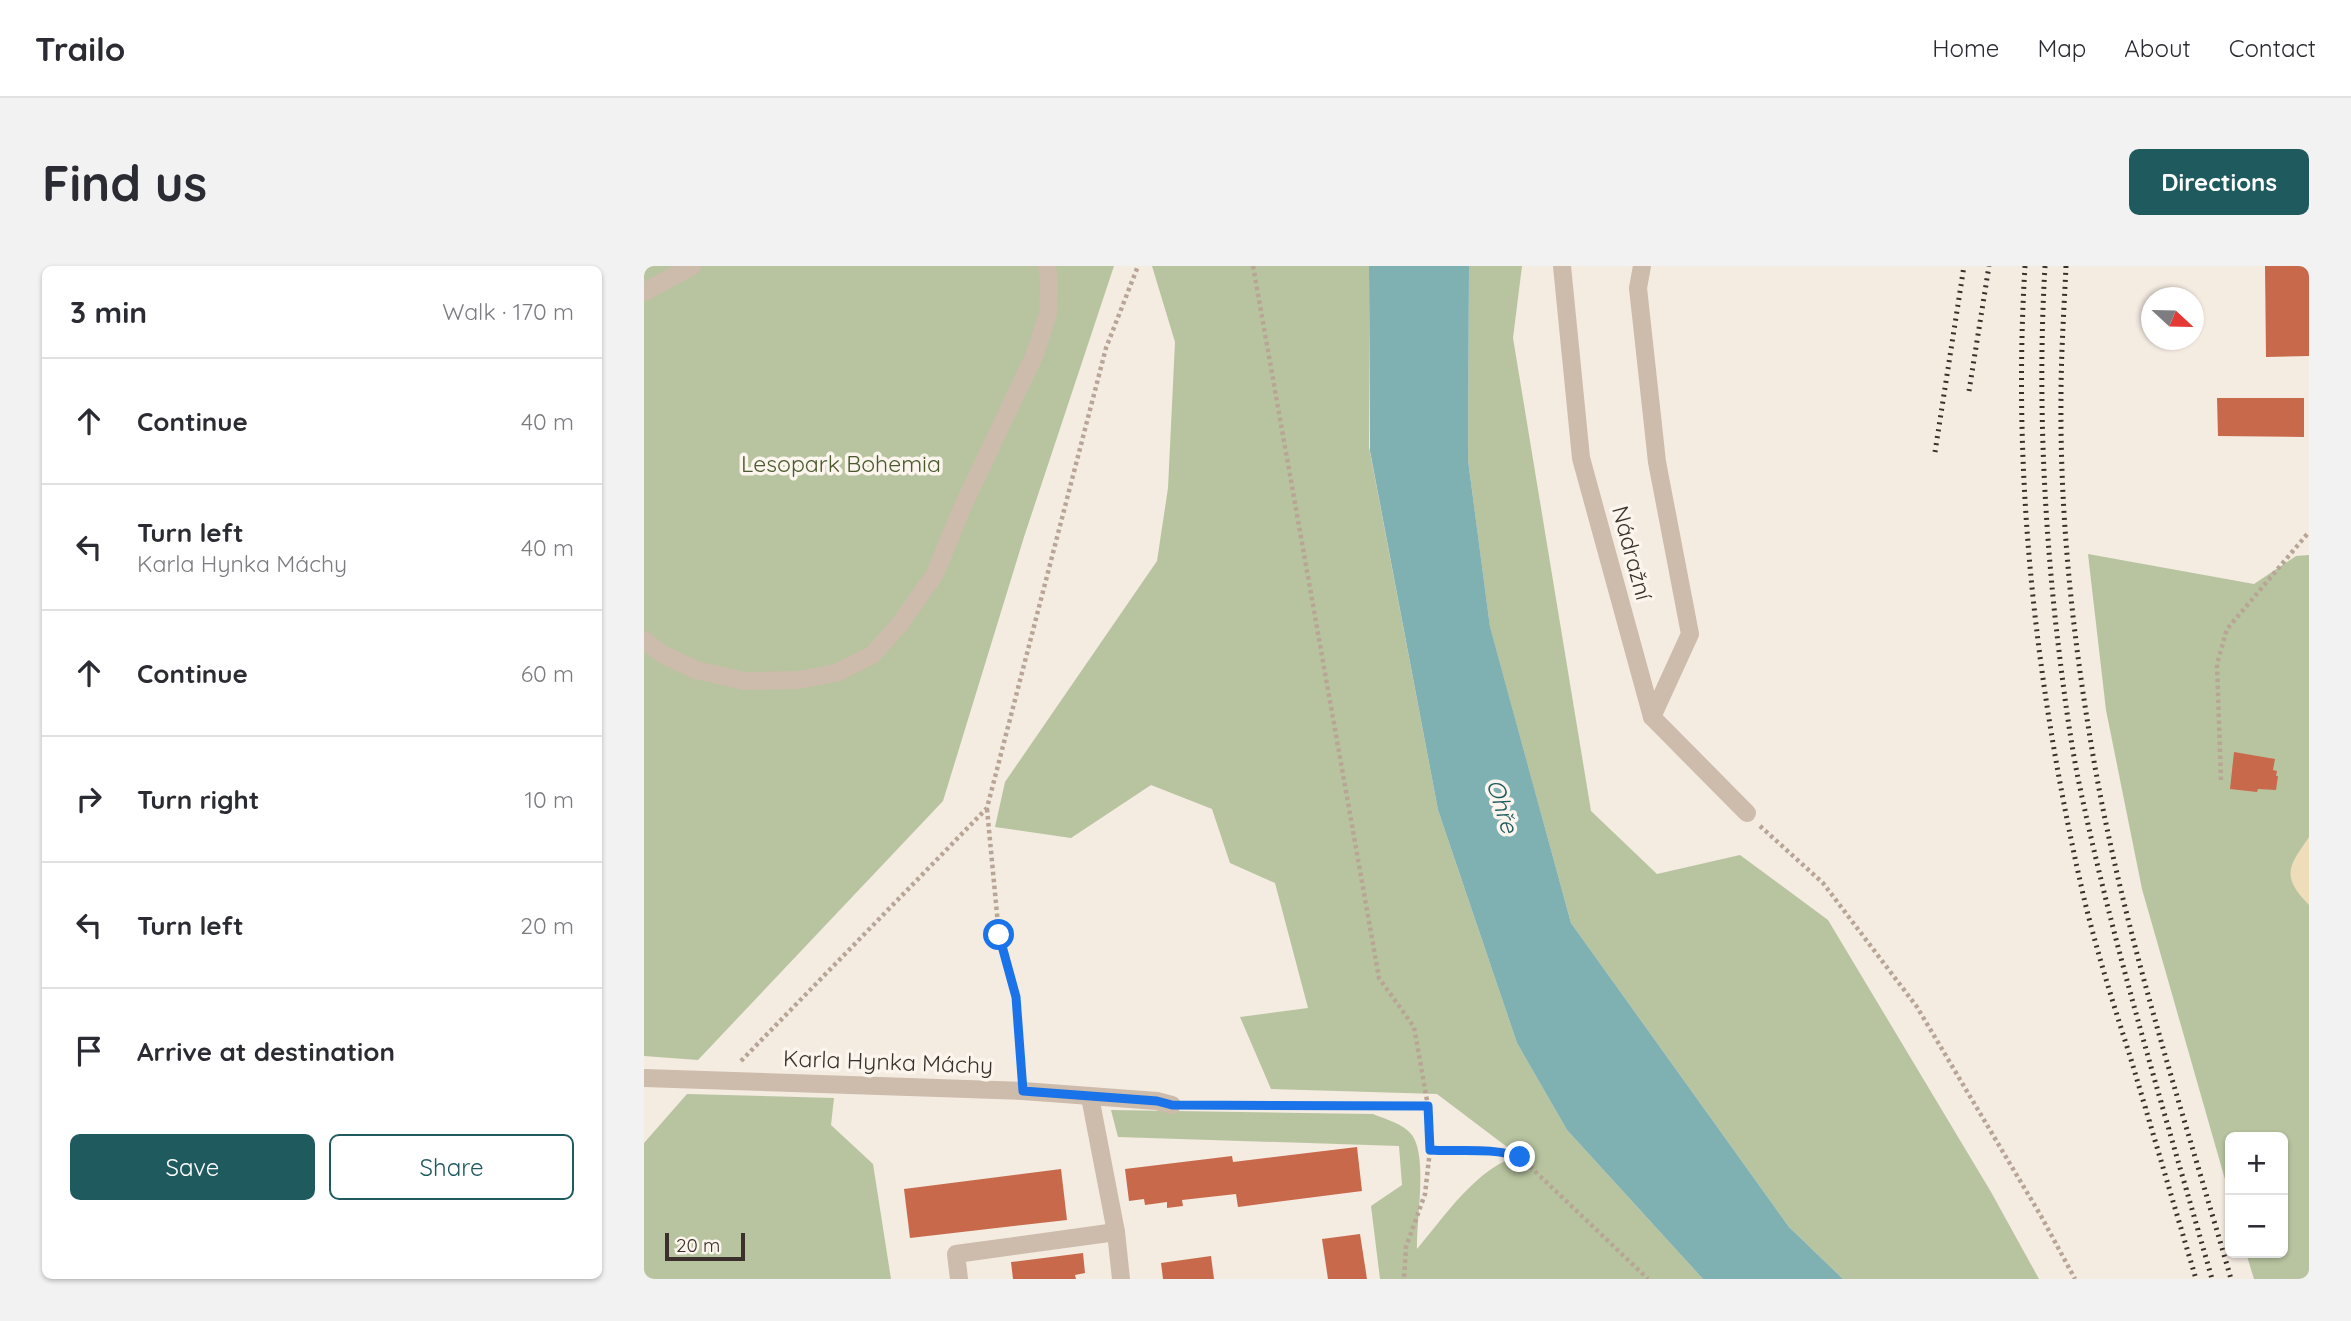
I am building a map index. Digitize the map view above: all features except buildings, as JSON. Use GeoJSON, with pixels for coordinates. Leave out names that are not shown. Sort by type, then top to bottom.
{"type":"FeatureCollection","features":[{"type":"Feature","properties":{"kind":"street"},"geometry":{"type":"LineString","coordinates":[[644,292],[692,266]]}},
{"type":"Feature","properties":{"kind":"street"},"geometry":{"type":"LineString","coordinates":[[644,640],[662,654],[696,670],[744,681],[798,680],[836,673],[872,654],[900,624],[935,574],[978,474],[1035,354],[1048,314],[1047,266]]}},
{"type":"Feature","properties":{"kind":"street","name":"Nádražní"},"geometry":{"type":"LineString","coordinates":[[1562,266],[1581,458],[1652,717],[1747,813]]}},
{"type":"Feature","properties":{"kind":"street"},"geometry":{"type":"LineString","coordinates":[[1642,266],[1638,288],[1657,462],[1690,634],[1652,717]]}},
{"type":"Feature","properties":{"kind":"street","name":"Karla Hynka Máchy"},"geometry":{"type":"LineString","coordinates":[[644,1078],[1023,1091],[1157,1101],[1172,1105]]}},
{"type":"Feature","properties":{"kind":"street"},"geometry":{"type":"LineString","coordinates":[[1090,1097],[1116,1232],[1121,1279]]}},
{"type":"Feature","properties":{"kind":"street"},"geometry":{"type":"LineString","coordinates":[[959,1279],[956,1254],[1116,1232]]}},
{"type":"Feature","properties":{"kind":"path"},"geometry":{"type":"LineString","coordinates":[[1023,1091],[1016,997],[999,935],[987,808],[1106,348],[1138,266]]}},
{"type":"Feature","properties":{"kind":"path"},"geometry":{"type":"LineString","coordinates":[[1253,266],[1379,978],[1414,1027],[1428,1106],[1430,1150],[1425,1194],[1406,1247],[1404,1279]]}},
{"type":"Feature","properties":{"kind":"path"},"geometry":{"type":"LineString","coordinates":[[2221,780],[2217,664],[2227,629],[2309,532]]}},
{"type":"Feature","properties":{"kind":"path"},"geometry":{"type":"LineString","coordinates":[[722,1080],[987,808]]}},
{"type":"Feature","properties":{"kind":"path"},"geometry":{"type":"LineString","coordinates":[[1747,813],[1823,883],[1917,1007],[2041,1216],[2075,1279]]}},
{"type":"Feature","properties":{"kind":"path"},"geometry":{"type":"LineString","coordinates":[[1172,1105],[1428,1106]]}},
{"type":"Feature","properties":{"kind":"path"},"geometry":{"type":"LineString","coordinates":[[1430,1150],[1501,1150],[1520,1157],[1648,1279]]}},
{"type":"Feature","properties":{"kind":"green space","name":"Lesopark Bohemia"},"geometry":{"type":"Polygon","coordinates":[[[644,266],[1114,266],[1024,537],[943,801],[698,1060],[644,1056],[644,266]]]}},
{"type":"Feature","properties":{"kind":"green space"},"geometry":{"type":"Polygon","coordinates":[[[1152,266],[1369,266],[1369,447],[1438,810],[1517,1043],[1567,1130],[1703,1279],[1380,1279],[1371,1206],[1402,1185],[1399,1146],[1118,1137],[1111,1110],[1373,1114],[1404,1128],[1412,1135],[1417,1145],[1420,1173],[1417,1249],[1476,1181],[1490,1170],[1519,1156],[1437,1094],[1271,1089],[1240,1017],[1308,1008],[1275,883],[1230,863],[1212,809],[1151,785],[1071,838],[995,827],[1005,782],[1157,561],[1168,488],[1175,342],[1152,266]]]}},
{"type":"Feature","properties":{"kind":"green space"},"geometry":{"type":"Polygon","coordinates":[[[1469,266],[1522,266],[1513,338],[1591,811],[1657,874],[1740,855],[1828,920],[1991,1192],[2039,1279],[1843,1279],[1789,1227],[1571,923],[1490,628],[1468,460],[1469,266]]]}},
{"type":"Feature","properties":{"kind":"green space"},"geometry":{"type":"Polygon","coordinates":[[[2088,554],[2254,584],[2296,556],[2309,555],[2309,1279],[2254,1279],[2248,1258],[2288,1258],[2288,1132],[2225,1132],[2225,1180],[2142,889],[2106,710],[2088,554]]]}},
{"type":"Feature","properties":{"kind":"green space"},"geometry":{"type":"Polygon","coordinates":[[[687,1094],[834,1098],[831,1125],[873,1164],[891,1279],[644,1279],[644,1143],[687,1094]]]}},
{"type":"Feature","properties":{"kind":"sand"},"geometry":{"type":"Polygon","coordinates":[[[2309,837],[2309,905],[2294,886],[2291,871],[2296,856],[2309,837]]]}},
{"type":"Feature","properties":{"kind":"water","name":"Ohře"},"geometry":{"type":"Polygon","coordinates":[[[1369,266],[1469,266],[1468,460],[1490,627],[1571,923],[1789,1227],[1843,1279],[1703,1279],[1567,1130],[1517,1043],[1438,810],[1370,451],[1369,266]]]}},
{"type":"Feature","properties":{"kind":"railway"},"geometry":{"type":"LineString","coordinates":[[1935,452],[1964,266]]}},
{"type":"Feature","properties":{"kind":"railway"},"geometry":{"type":"LineString","coordinates":[[1969,391],[1989,266]]}},
{"type":"Feature","properties":{"kind":"railway"},"geometry":{"type":"LineString","coordinates":[[2025,266],[2022,345],[2025,504],[2031,582],[2052,739],[2066,817],[2093,935],[2196,1279]]}},
{"type":"Feature","properties":{"kind":"railway"},"geometry":{"type":"LineString","coordinates":[[2045,266],[2042,356],[2045,491],[2056,626],[2071,740],[2123,967],[2212,1279]]}},
{"type":"Feature","properties":{"kind":"railway"},"geometry":{"type":"LineString","coordinates":[[2066,266],[2061,382],[2062,481],[2072,607],[2089,731],[2101,801],[2133,938],[2231,1279]]}},
{"type":"Feature","properties":{"kind":"route"},"geometry":{"type":"LineString","coordinates":[[999,935],[1016,997],[1023,1091],[1157,1101],[1172,1105],[1428,1106],[1430,1150],[1501,1150],[1520,1157]]}}]}
